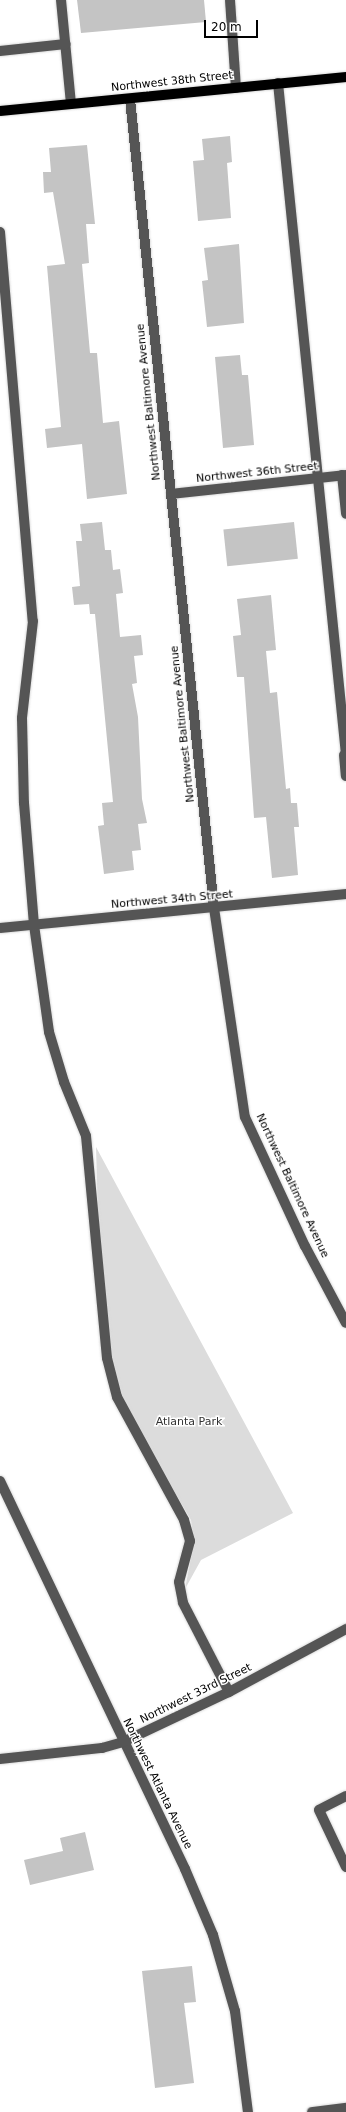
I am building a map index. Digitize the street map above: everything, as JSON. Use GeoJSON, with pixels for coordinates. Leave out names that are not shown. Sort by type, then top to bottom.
{"type":"FeatureCollection","features":[{"type":"Feature","properties":{"kind":"main road","name":"Northwest 38th Street"},"geometry":{"type":"LineString","coordinates":[[0,111],[346,77]]}},
{"type":"Feature","properties":{"kind":"street"},"geometry":{"type":"LineString","coordinates":[[62,0],[72,104]]}},
{"type":"Feature","properties":{"kind":"street"},"geometry":{"type":"LineString","coordinates":[[230,0],[236,88]]}},
{"type":"Feature","properties":{"kind":"street"},"geometry":{"type":"LineString","coordinates":[[0,51],[66,44]]}},
{"type":"Feature","properties":{"kind":"street"},"geometry":{"type":"LineString","coordinates":[[278,83],[346,776]]}},
{"type":"Feature","properties":{"kind":"street","name":"Northwest Baltimore Avenue"},"geometry":{"type":"LineString","coordinates":[[130,99],[214,908],[245,1117],[305,1246],[346,1323]]}},
{"type":"Feature","properties":{"kind":"street"},"geometry":{"type":"LineString","coordinates":[[0,232],[33,621],[22,718],[24,804],[34,925],[49,1032],[64,1082],[86,1136],[108,1365],[120,1404],[184,1520],[190,1541],[179,1582],[183,1603],[229,1692]]}},
{"type":"Feature","properties":{"kind":"street"},"geometry":{"type":"LineString","coordinates":[[344,475],[346,514]]}},
{"type":"Feature","properties":{"kind":"street","name":"Northwest 36th Street"},"geometry":{"type":"LineString","coordinates":[[171,494],[344,475]]}},
{"type":"Feature","properties":{"kind":"street","name":"Northwest 34th Street"},"geometry":{"type":"LineString","coordinates":[[0,928],[346,894]]}},
{"type":"Feature","properties":{"kind":"street","name":"Northwest Atlanta Avenue"},"geometry":{"type":"LineString","coordinates":[[0,1481],[122,1742],[185,1868],[213,1934],[235,2011],[248,2112]]}},
{"type":"Feature","properties":{"kind":"street","name":"Northwest 33rd Street"},"geometry":{"type":"LineString","coordinates":[[0,1759],[102,1748],[122,1742],[229,1692],[346,1630]]}},
{"type":"Feature","properties":{"kind":"street"},"geometry":{"type":"LineString","coordinates":[[346,1796],[319,1810],[346,1867]]}},
{"type":"Feature","properties":{"kind":"street"},"geometry":{"type":"LineString","coordinates":[[312,2112],[346,2108]]}},
{"type":"Feature","properties":{"kind":"green space","name":"Atlanta Park"},"geometry":{"type":"Polygon","coordinates":[[[96,1147],[293,1513],[201,1560],[185,1589],[194,1542],[191,1520],[119,1397],[109,1359],[98,1221],[96,1147]]]}},
{"type":"Feature","properties":{"kind":"building"},"geometry":{"type":"Polygon","coordinates":[[[77,0],[204,0],[206,22],[81,33],[77,0]]]}},
{"type":"Feature","properties":{"kind":"building"},"geometry":{"type":"Polygon","coordinates":[[[230,136],[232,162],[227,163],[231,218],[198,221],[193,161],[204,160],[202,139],[230,136]]]}},
{"type":"Feature","properties":{"kind":"building"},"geometry":{"type":"Polygon","coordinates":[[[87,145],[95,224],[86,224],[89,263],[82,264],[90,353],[97,353],[103,423],[119,421],[127,494],[87,499],[82,444],[47,448],[45,429],[61,427],[47,266],[65,264],[53,192],[44,193],[43,172],[51,172],[49,148],[87,145]]]}},
{"type":"Feature","properties":{"kind":"building"},"geometry":{"type":"Polygon","coordinates":[[[239,244],[244,323],[207,327],[202,281],[208,280],[204,248],[239,244]]]}},
{"type":"Feature","properties":{"kind":"building"},"geometry":{"type":"Polygon","coordinates":[[[240,355],[242,375],[248,375],[254,445],[223,448],[215,357],[240,355]]]}},
{"type":"Feature","properties":{"kind":"building"},"geometry":{"type":"Polygon","coordinates":[[[102,522],[105,550],[111,550],[113,570],[120,569],[123,593],[116,594],[120,637],[141,635],[143,655],[134,656],[137,683],[132,684],[138,717],[142,799],[147,823],[138,824],[141,850],[132,851],[134,870],[104,874],[98,826],[104,825],[102,803],[113,802],[95,614],[90,614],[89,604],[74,605],[72,587],[80,586],[76,541],[82,541],[80,524],[102,522]]]}},
{"type":"Feature","properties":{"kind":"building"},"geometry":{"type":"Polygon","coordinates":[[[294,522],[298,559],[227,566],[223,529],[294,522]]]}},
{"type":"Feature","properties":{"kind":"building"},"geometry":{"type":"Polygon","coordinates":[[[271,595],[276,650],[266,651],[270,693],[277,692],[286,789],[290,788],[291,803],[297,803],[299,827],[294,827],[298,875],[272,878],[266,817],[254,818],[244,677],[237,677],[233,636],[241,635],[237,599],[271,595]]]}},
{"type":"Feature","properties":{"kind":"building"},"geometry":{"type":"Polygon","coordinates":[[[85,1832],[94,1870],[30,1885],[24,1860],[63,1851],[60,1838],[85,1832]]]}},
{"type":"Feature","properties":{"kind":"building"},"geometry":{"type":"Polygon","coordinates":[[[192,1966],[196,2002],[184,2003],[194,2083],[155,2088],[142,1971],[192,1966]]]}}]}
